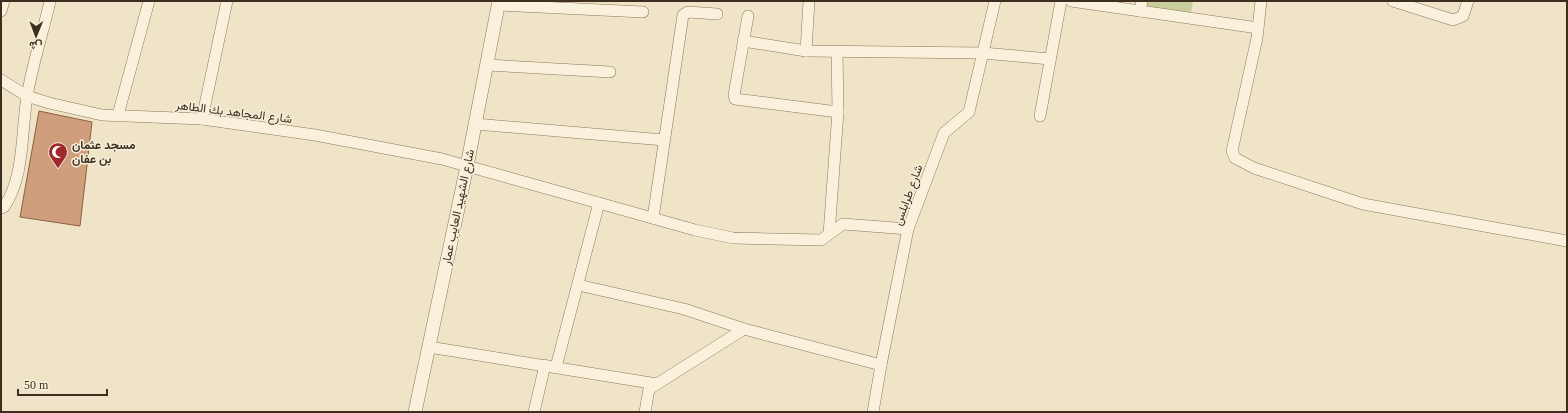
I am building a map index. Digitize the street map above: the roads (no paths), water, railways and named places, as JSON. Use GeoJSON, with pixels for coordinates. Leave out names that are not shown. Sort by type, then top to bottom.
{"type":"FeatureCollection","features":[{"type":"Feature","properties":{"kind":"street"},"geometry":{"type":"LineString","coordinates":[[1,208],[4,207],[10,198],[17,179],[27,96],[50,1]]}},
{"type":"Feature","properties":{"kind":"street"},"geometry":{"type":"LineString","coordinates":[[118,115],[149,1]]}},
{"type":"Feature","properties":{"kind":"street"},"geometry":{"type":"LineString","coordinates":[[202,119],[227,1]]}},
{"type":"Feature","properties":{"kind":"street"},"geometry":{"type":"LineString","coordinates":[[806,51],[808,1]]}},
{"type":"Feature","properties":{"kind":"street","name":"شارع طرابلس"},"geometry":{"type":"LineString","coordinates":[[874,412],[881,365],[908,229],[944,133],[969,112],[995,1]]}},
{"type":"Feature","properties":{"kind":"street"},"geometry":{"type":"LineString","coordinates":[[1040,116],[1062,1]]}},
{"type":"Feature","properties":{"kind":"street"},"geometry":{"type":"LineString","coordinates":[[1071,1],[1141,6],[1258,28]]}},
{"type":"Feature","properties":{"kind":"street"},"geometry":{"type":"LineString","coordinates":[[1261,1],[1258,28],[1232,151],[1235,158],[1254,168],[1363,204],[1567,241]]}},
{"type":"Feature","properties":{"kind":"street"},"geometry":{"type":"LineString","coordinates":[[1393,1],[1453,20],[1460,19],[1463,16],[1468,1]]}},
{"type":"Feature","properties":{"kind":"street"},"geometry":{"type":"LineString","coordinates":[[499,3],[643,12]]}},
{"type":"Feature","properties":{"kind":"street","name":"شارع الشهيد العايب عمار"},"geometry":{"type":"LineString","coordinates":[[415,412],[467,166],[499,3]]}},
{"type":"Feature","properties":{"kind":"street"},"geometry":{"type":"LineString","coordinates":[[653,218],[683,14],[688,12],[717,14]]}},
{"type":"Feature","properties":{"kind":"street"},"geometry":{"type":"LineString","coordinates":[[748,16],[734,95],[737,100],[838,112]]}},
{"type":"Feature","properties":{"kind":"street"},"geometry":{"type":"LineString","coordinates":[[743,41],[806,51],[983,53],[1050,59]]}},
{"type":"Feature","properties":{"kind":"street"},"geometry":{"type":"LineString","coordinates":[[829,234],[838,112],[837,51]]}},
{"type":"Feature","properties":{"kind":"street"},"geometry":{"type":"LineString","coordinates":[[487,65],[610,72]]}},
{"type":"Feature","properties":{"kind":"street","name":"شارع المجاهد بك الطاهر"},"geometry":{"type":"LineString","coordinates":[[1,80],[27,96],[76,110],[102,115],[202,119],[315,135],[442,159],[653,218],[733,238],[821,240],[843,224],[908,229]]}},
{"type":"Feature","properties":{"kind":"street"},"geometry":{"type":"LineString","coordinates":[[475,124],[664,140]]}},
{"type":"Feature","properties":{"kind":"street"},"geometry":{"type":"LineString","coordinates":[[534,412],[578,285],[600,203]]}},
{"type":"Feature","properties":{"kind":"street"},"geometry":{"type":"LineString","coordinates":[[578,285],[684,309],[744,329],[881,365]]}},
{"type":"Feature","properties":{"kind":"street"},"geometry":{"type":"LineString","coordinates":[[645,412],[649,389],[744,329]]}},
{"type":"Feature","properties":{"kind":"street"},"geometry":{"type":"LineString","coordinates":[[428,347],[657,384]]}},
{"type":"Feature","properties":{"kind":"place","name":"مسجد عثمان بن عفان"},"geometry":{"type":"Point","coordinates":[58,169]}}]}
